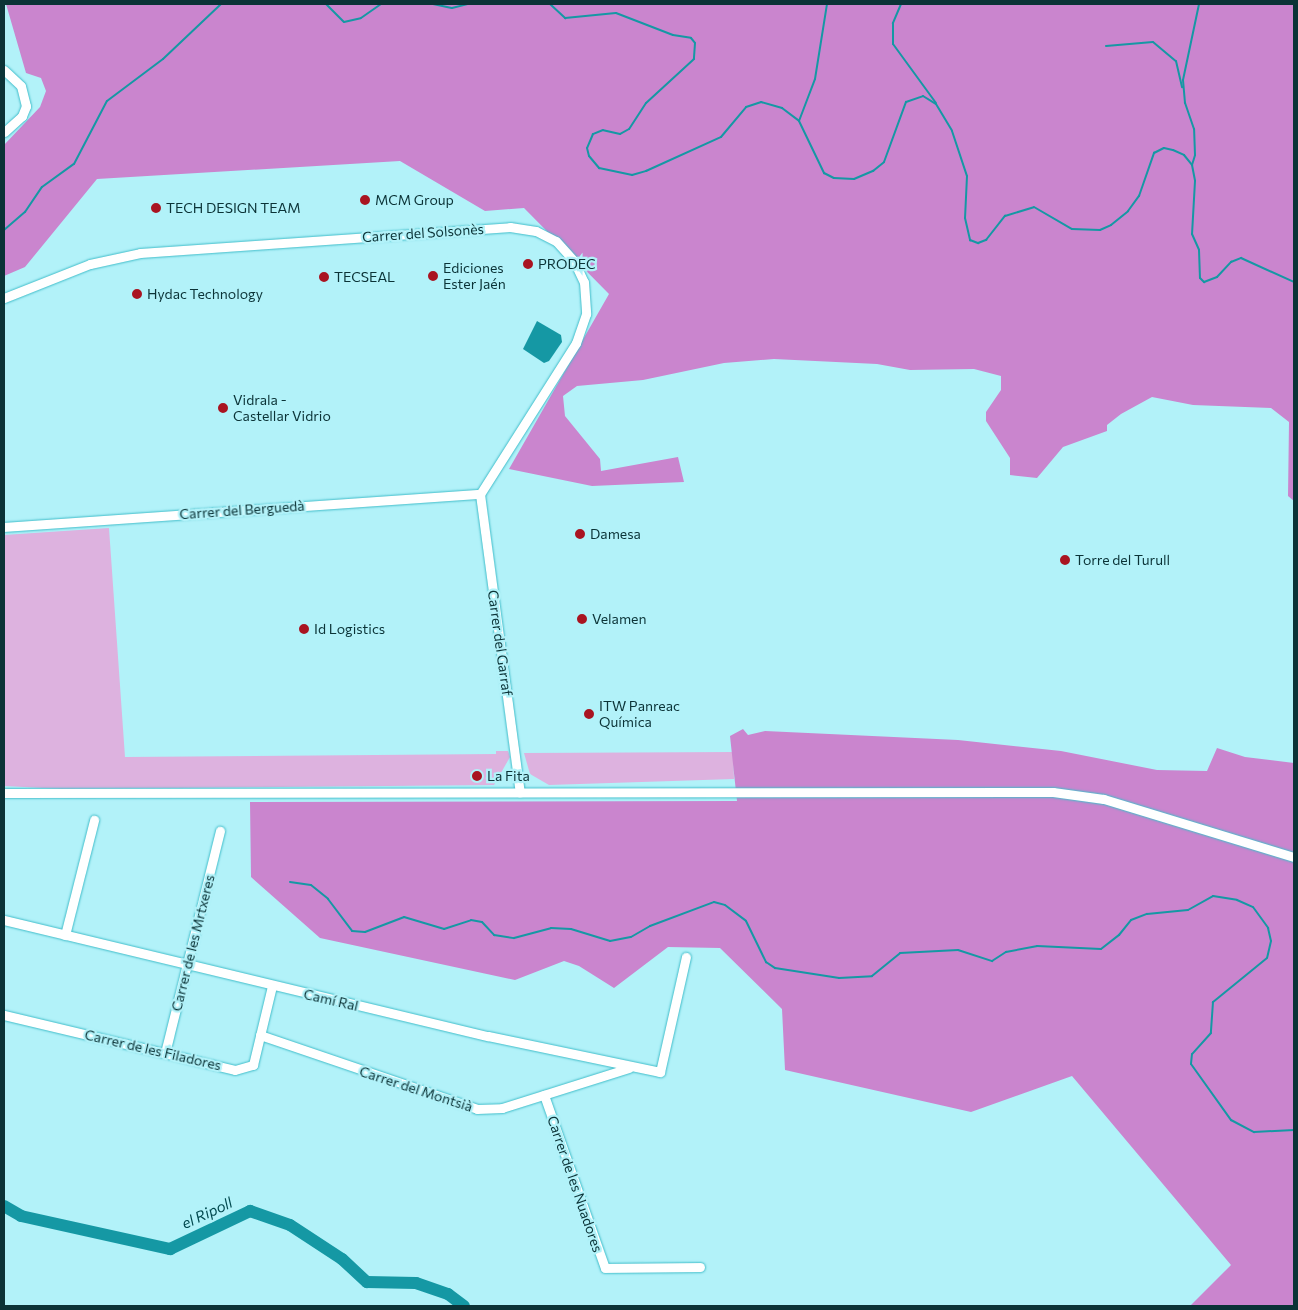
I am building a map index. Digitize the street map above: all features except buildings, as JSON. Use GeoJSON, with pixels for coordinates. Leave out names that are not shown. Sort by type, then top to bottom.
{"type":"FeatureCollection","features":[{"type":"Feature","properties":{"kind":"street"},"geometry":{"type":"LineString","coordinates":[[4,70],[13,76],[26,98],[22,116],[4,132]]}},
{"type":"Feature","properties":{"kind":"street","name":"Carrer del Solsonès"},"geometry":{"type":"LineString","coordinates":[[4,298],[90,264],[140,253],[510,227],[536,231],[556,241],[574,261],[584,282],[586,314],[576,343],[480,494]]}},
{"type":"Feature","properties":{"kind":"street","name":"Carrer del Berguedà"},"geometry":{"type":"LineString","coordinates":[[4,526],[480,494]]}},
{"type":"Feature","properties":{"kind":"street","name":"Carrer del Garraf"},"geometry":{"type":"LineString","coordinates":[[480,494],[520,792]]}},
{"type":"Feature","properties":{"kind":"street"},"geometry":{"type":"LineString","coordinates":[[4,793],[1069,793],[1126,806],[1294,857]]}},
{"type":"Feature","properties":{"kind":"street"},"geometry":{"type":"LineString","coordinates":[[65,935],[94,820]]}},
{"type":"Feature","properties":{"kind":"street","name":"Carrer de les Mrtxeres"},"geometry":{"type":"LineString","coordinates":[[165,1053],[189,966],[220,831]]}},
{"type":"Feature","properties":{"kind":"street","name":"Camí Ral"},"geometry":{"type":"LineString","coordinates":[[4,920],[272,986],[660,1072],[686,957]]}},
{"type":"Feature","properties":{"kind":"street","name":"Carrer de les Filadores"},"geometry":{"type":"LineString","coordinates":[[4,1015],[236,1070],[252,1065],[272,986]]}},
{"type":"Feature","properties":{"kind":"street","name":"Carrer del Montsià"},"geometry":{"type":"LineString","coordinates":[[260,1035],[477,1109],[502,1108],[632,1067]]}},
{"type":"Feature","properties":{"kind":"street","name":"Carrer de les Nuadores"},"geometry":{"type":"LineString","coordinates":[[544,1095],[605,1268],[700,1267]]}},
{"type":"Feature","properties":{"kind":"shaded area"},"geometry":{"type":"Polygon","coordinates":[[[6,4],[1294,4],[1294,501],[1288,496],[1289,422],[1271,408],[1193,405],[1152,397],[1121,414],[1107,425],[1107,431],[1063,447],[1037,478],[1010,475],[1010,458],[986,421],[986,412],[1001,390],[1001,376],[974,369],[910,370],[877,364],[774,359],[724,363],[643,380],[577,386],[563,396],[565,416],[600,459],[601,471],[678,457],[684,482],[592,486],[509,469],[609,294],[524,208],[485,211],[400,161],[97,179],[25,267],[4,276],[4,145],[40,107],[46,91],[41,78],[26,73],[6,4]]]}},
{"type":"Feature","properties":{"kind":"shaded area"},"geometry":{"type":"Polygon","coordinates":[[[109,528],[125,757],[496,754],[496,751],[508,751],[510,757],[494,785],[63,789],[4,786],[4,535],[109,528]]]}},
{"type":"Feature","properties":{"kind":"shaded area"},"geometry":{"type":"Polygon","coordinates":[[[743,729],[748,735],[765,731],[958,740],[1061,751],[1157,770],[1207,771],[1217,748],[1245,757],[1294,763],[1294,1306],[1190,1306],[1231,1265],[1072,1076],[971,1112],[785,1070],[782,1009],[720,948],[668,947],[614,988],[579,966],[564,961],[515,980],[320,938],[251,877],[250,802],[737,801],[730,736],[743,729]]]}},
{"type":"Feature","properties":{"kind":"shaded area"},"geometry":{"type":"Polygon","coordinates":[[[733,752],[734,779],[549,785],[530,774],[524,753],[733,752]]]}},
{"type":"Feature","properties":{"kind":"water"},"geometry":{"type":"Polygon","coordinates":[[[537,321],[561,335],[562,342],[549,361],[544,363],[523,349],[537,321]]]}},
{"type":"Feature","properties":{"kind":"waterway"},"geometry":{"type":"LineString","coordinates":[[4,230],[25,212],[42,187],[74,164],[107,101],[163,59],[221,4]]}},
{"type":"Feature","properties":{"kind":"waterway"},"geometry":{"type":"LineString","coordinates":[[326,4],[344,22],[361,18],[381,4]]}},
{"type":"Feature","properties":{"kind":"waterway"},"geometry":{"type":"LineString","coordinates":[[433,4],[452,8],[468,4]]}},
{"type":"Feature","properties":{"kind":"waterway"},"geometry":{"type":"LineString","coordinates":[[550,4],[565,18],[616,13],[673,35],[691,38],[695,43],[694,59],[646,103],[629,129],[620,134],[603,130],[593,134],[587,148],[589,156],[599,168],[632,175],[646,171],[721,137],[746,107],[761,102],[782,108],[799,121],[824,173],[834,178],[854,179],[873,171],[884,162],[906,102],[923,96],[936,104],[952,131],[967,176],[965,218],[970,240],[978,243],[986,240],[1005,216],[1034,207],[1072,229],[1100,230],[1111,225],[1128,211],[1139,196],[1154,153],[1164,148],[1184,155],[1192,165],[1195,181],[1192,234],[1199,250],[1200,278],[1204,282],[1217,277],[1231,262],[1241,258],[1294,282]]}},
{"type":"Feature","properties":{"kind":"waterway"},"geometry":{"type":"LineString","coordinates":[[799,121],[815,79],[827,4]]}},
{"type":"Feature","properties":{"kind":"waterway"},"geometry":{"type":"LineString","coordinates":[[901,4],[893,23],[893,44],[936,103]]}},
{"type":"Feature","properties":{"kind":"waterway"},"geometry":{"type":"LineString","coordinates":[[1192,165],[1195,155],[1194,129],[1185,103],[1183,80],[1199,4]]}},
{"type":"Feature","properties":{"kind":"waterway"},"geometry":{"type":"LineString","coordinates":[[1106,46],[1153,42],[1176,61],[1182,87]]}},
{"type":"Feature","properties":{"kind":"waterway"},"geometry":{"type":"LineString","coordinates":[[290,882],[311,885],[328,899],[352,931],[365,932],[404,917],[444,929],[471,920],[482,922],[494,935],[514,938],[551,928],[571,929],[610,941],[631,937],[650,926],[714,902],[725,905],[746,921],[766,962],[775,968],[839,978],[872,976],[900,953],[958,950],[992,961],[1006,952],[1037,946],[1101,949],[1119,935],[1131,920],[1147,914],[1188,910],[1213,896],[1237,900],[1253,907],[1268,928],[1271,941],[1267,958],[1213,1002],[1211,1033],[1192,1054],[1191,1064],[1231,1120],[1254,1132],[1294,1130]]}},
{"type":"Feature","properties":{"kind":"waterway","name":"el Ripoll"},"geometry":{"type":"LineString","coordinates":[[4,1206],[21,1216],[170,1249],[250,1211],[290,1225],[342,1259],[367,1282],[416,1283],[448,1294],[464,1306]]}},
{"type":"Feature","properties":{"kind":"place","name":"MCM Group"},"geometry":{"type":"Point","coordinates":[365,200]}},
{"type":"Feature","properties":{"kind":"place","name":"TECH DESIGN TEAM"},"geometry":{"type":"Point","coordinates":[156,208]}},
{"type":"Feature","properties":{"kind":"place","name":"PRODEC"},"geometry":{"type":"Point","coordinates":[528,264]}},
{"type":"Feature","properties":{"kind":"place","name":"Ediciones Ester Jaén"},"geometry":{"type":"Point","coordinates":[433,276]}},
{"type":"Feature","properties":{"kind":"place","name":"TECSEAL"},"geometry":{"type":"Point","coordinates":[324,277]}},
{"type":"Feature","properties":{"kind":"place","name":"Hydac Technology"},"geometry":{"type":"Point","coordinates":[137,294]}},
{"type":"Feature","properties":{"kind":"place","name":"Vidrala - Castellar Vidrio"},"geometry":{"type":"Point","coordinates":[223,408]}},
{"type":"Feature","properties":{"kind":"place","name":"Damesa"},"geometry":{"type":"Point","coordinates":[580,534]}},
{"type":"Feature","properties":{"kind":"place","name":"Torre del Turull"},"geometry":{"type":"Point","coordinates":[1065,560]}},
{"type":"Feature","properties":{"kind":"place","name":"Velamen"},"geometry":{"type":"Point","coordinates":[582,619]}},
{"type":"Feature","properties":{"kind":"place","name":"Id Logistics"},"geometry":{"type":"Point","coordinates":[304,629]}},
{"type":"Feature","properties":{"kind":"place","name":"ITW Panreac Química"},"geometry":{"type":"Point","coordinates":[589,714]}},
{"type":"Feature","properties":{"kind":"place","name":"La Fita"},"geometry":{"type":"Point","coordinates":[477,776]}}]}
